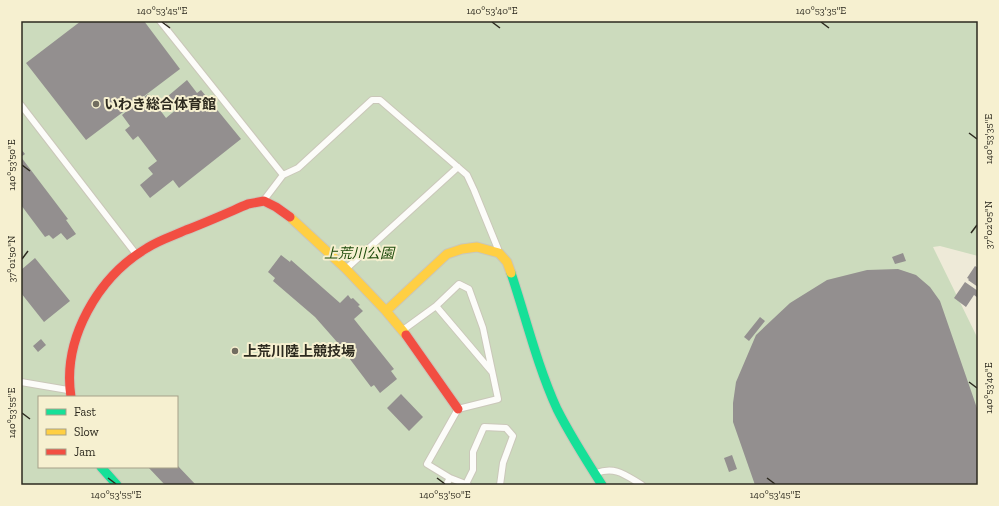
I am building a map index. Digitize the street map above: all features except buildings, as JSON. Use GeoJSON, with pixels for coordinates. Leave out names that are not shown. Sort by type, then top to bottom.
{"type":"FeatureCollection","features":[{"type":"Feature","properties":{"kind":"street"},"geometry":{"type":"LineString","coordinates":[[70,393],[69,377],[72,351],[80,328],[91,303],[107,282],[125,264],[146,248],[248,204],[264,201],[276,207],[291,218],[346,269],[386,311],[402,330],[458,409]]}},
{"type":"Feature","properties":{"kind":"street"},"geometry":{"type":"LineString","coordinates":[[386,311],[447,254],[462,249],[477,247],[500,253],[507,262],[532,342],[557,408],[580,450],[602,485]]}},
{"type":"Feature","properties":{"kind":"street"},"geometry":{"type":"LineString","coordinates":[[102,468],[117,485]]}},
{"type":"Feature","properties":{"kind":"lane"},"geometry":{"type":"LineString","coordinates":[[160,21],[283,175]]}},
{"type":"Feature","properties":{"kind":"lane"},"geometry":{"type":"LineString","coordinates":[[264,201],[283,175],[298,168],[372,100],[380,100],[467,174],[500,253]]}},
{"type":"Feature","properties":{"kind":"lane"},"geometry":{"type":"LineString","coordinates":[[21,105],[137,255]]}},
{"type":"Feature","properties":{"kind":"lane"},"geometry":{"type":"LineString","coordinates":[[346,269],[458,167]]}},
{"type":"Feature","properties":{"kind":"lane"},"geometry":{"type":"LineString","coordinates":[[402,330],[436,306],[459,284],[468,289],[483,328],[498,399],[458,409],[428,464],[450,478],[467,485],[473,470],[473,452],[484,427],[506,428],[513,436],[503,463],[500,485]]}},
{"type":"Feature","properties":{"kind":"lane"},"geometry":{"type":"LineString","coordinates":[[436,306],[492,372]]}},
{"type":"Feature","properties":{"kind":"lane"},"geometry":{"type":"LineString","coordinates":[[21,382],[70,393]]}},
{"type":"Feature","properties":{"kind":"lane"},"geometry":{"type":"LineString","coordinates":[[595,474],[605,470],[613,470],[642,485]]}},
{"type":"Feature","properties":{"kind":"lane"},"geometry":{"type":"LineString","coordinates":[[446,485],[450,478]]}},
{"type":"Feature","properties":{"kind":"green space","name":"上荒川公園"},"geometry":{"type":"Polygon","coordinates":[[[21,21],[978,21],[978,256],[940,246],[933,247],[978,339],[978,485],[21,485],[21,21]]]}},
{"type":"Feature","properties":{"kind":"traffic: fast"},"geometry":{"type":"LineString","coordinates":[[511,273],[538,358],[557,409],[602,485]]}},
{"type":"Feature","properties":{"kind":"traffic: fast"},"geometry":{"type":"LineString","coordinates":[[102,468],[117,485]]}},
{"type":"Feature","properties":{"kind":"traffic: slow"},"geometry":{"type":"LineString","coordinates":[[290,217],[346,269],[386,311],[406,335]]}},
{"type":"Feature","properties":{"kind":"traffic: slow"},"geometry":{"type":"LineString","coordinates":[[386,311],[447,254],[462,249],[477,247],[499,253],[507,262],[511,273]]}},
{"type":"Feature","properties":{"kind":"traffic: jam"},"geometry":{"type":"LineString","coordinates":[[71,396],[70,375],[72,353],[78,332],[87,312],[99,293],[113,275],[129,260],[156,243],[248,204],[264,201],[290,217]]}},
{"type":"Feature","properties":{"kind":"traffic: jam"},"geometry":{"type":"LineString","coordinates":[[406,335],[458,409]]}},
{"type":"Feature","properties":{"kind":"place","name":"いわき総合体育館"},"geometry":{"type":"Point","coordinates":[96,104]}},
{"type":"Feature","properties":{"kind":"place","name":"上荒川陸上競技場"},"geometry":{"type":"Point","coordinates":[235,351]}}]}
